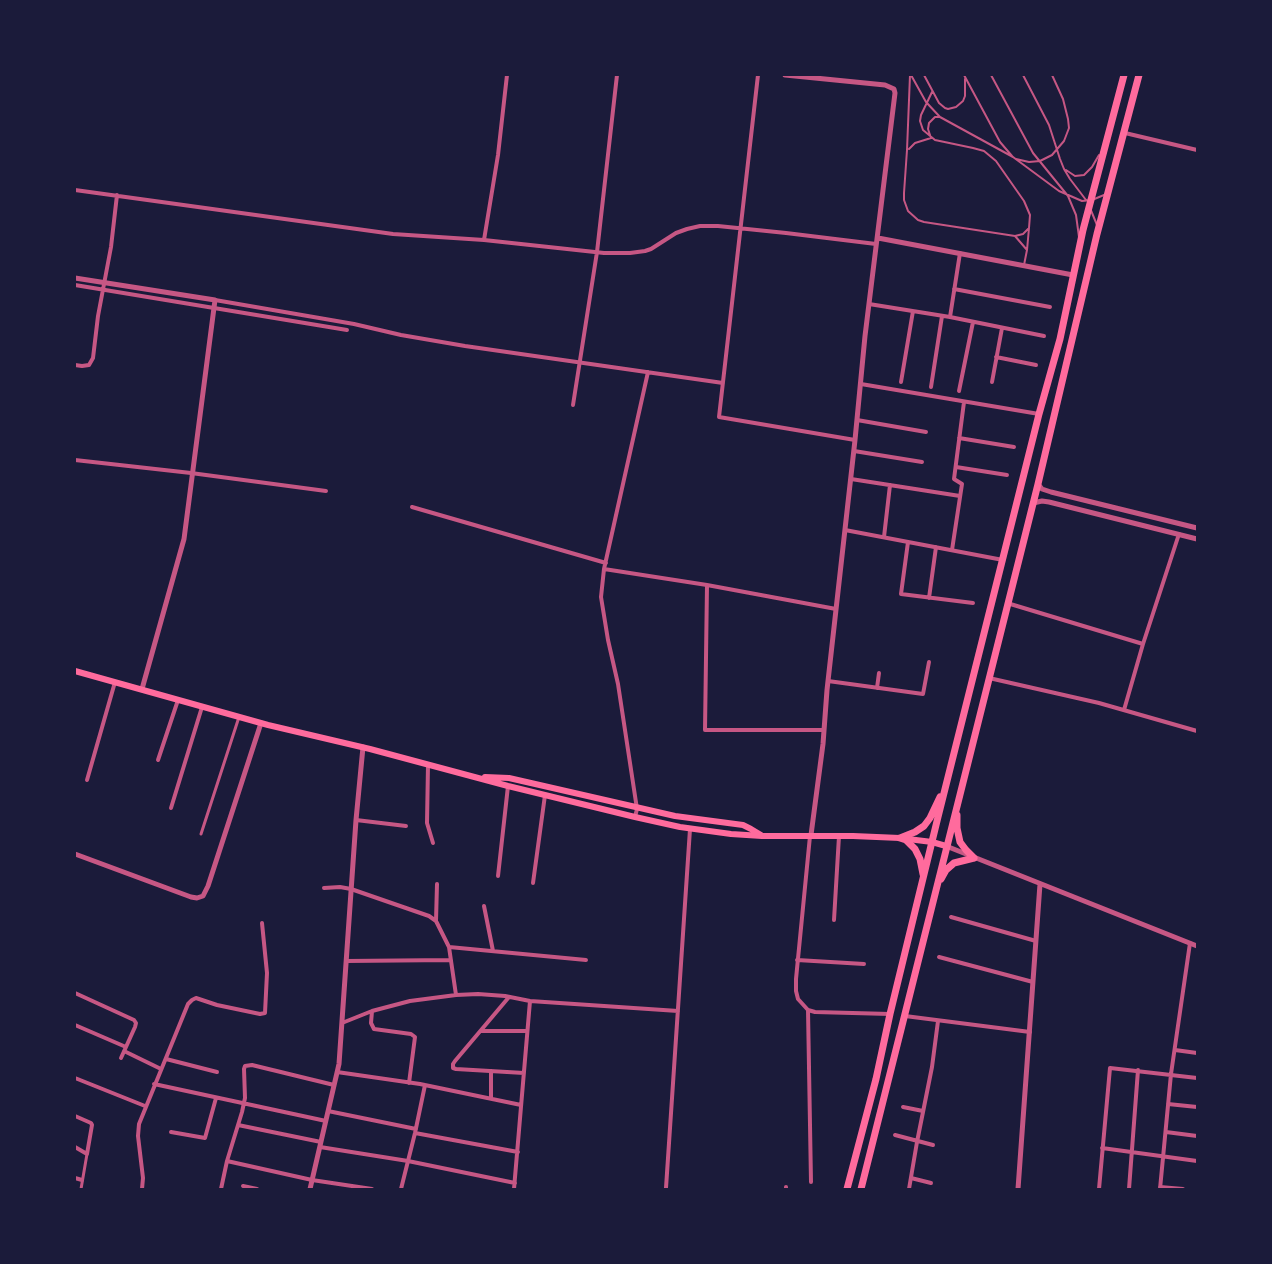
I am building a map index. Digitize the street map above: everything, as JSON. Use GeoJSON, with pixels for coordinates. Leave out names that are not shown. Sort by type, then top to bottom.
{"type":"FeatureCollection","features":[{"type":"Feature","properties":{"kind":"main road"},"geometry":{"type":"LineString","coordinates":[[847,1189],[1039,414],[1053,368],[1089,202],[1124,75]]}},
{"type":"Feature","properties":{"kind":"main road"},"geometry":{"type":"LineString","coordinates":[[861,1189],[1038,484],[1097,234],[1139,75]]}},
{"type":"Feature","properties":{"kind":"main road"},"geometry":{"type":"LineString","coordinates":[[1083,230],[1092,224],[1097,234]]}},
{"type":"Feature","properties":{"kind":"main road"},"geometry":{"type":"LineString","coordinates":[[75,671],[261,723],[363,747],[635,818],[731,834],[900,838],[946,846]]}},
{"type":"Feature","properties":{"kind":"main road"},"geometry":{"type":"LineString","coordinates":[[478,777],[509,778],[637,809],[684,818],[742,825],[762,836]]}},
{"type":"Feature","properties":{"kind":"main road"},"geometry":{"type":"LineString","coordinates":[[900,838],[924,826],[947,782]]}},
{"type":"Feature","properties":{"kind":"main road"},"geometry":{"type":"LineString","coordinates":[[957,805],[958,836],[962,846],[974,858]]}},
{"type":"Feature","properties":{"kind":"main road"},"geometry":{"type":"LineString","coordinates":[[900,838],[906,840],[915,849],[920,859],[924,878]]}},
{"type":"Feature","properties":{"kind":"main road"},"geometry":{"type":"LineString","coordinates":[[937,886],[946,870],[951,866],[974,858]]}},
{"type":"Feature","properties":{"kind":"street"},"geometry":{"type":"LineString","coordinates":[[484,240],[496,167],[507,75]]}},
{"type":"Feature","properties":{"kind":"street"},"geometry":{"type":"LineString","coordinates":[[573,405],[597,252],[617,75]]}},
{"type":"Feature","properties":{"kind":"street"},"geometry":{"type":"LineString","coordinates":[[758,75],[719,417],[855,440]]}},
{"type":"Feature","properties":{"kind":"street"},"geometry":{"type":"LineString","coordinates":[[785,75],[885,85],[894,89],[895,93],[869,304],[823,744],[810,836],[797,960],[796,991],[798,999],[808,1010],[811,1182]]}},
{"type":"Feature","properties":{"kind":"street"},"geometry":{"type":"LineString","coordinates":[[1124,133],[1197,150]]}},
{"type":"Feature","properties":{"kind":"street"},"geometry":{"type":"LineString","coordinates":[[75,190],[393,234],[484,240],[597,252],[630,253],[651,249],[676,233],[700,226],[741,229],[878,241],[960,253],[1073,275]]}},
{"type":"Feature","properties":{"kind":"street"},"geometry":{"type":"LineString","coordinates":[[75,365],[89,365],[93,358],[117,195]]}},
{"type":"Feature","properties":{"kind":"street"},"geometry":{"type":"LineString","coordinates":[[950,317],[960,253]]}},
{"type":"Feature","properties":{"kind":"street"},"geometry":{"type":"LineString","coordinates":[[75,278],[354,324],[465,346],[723,383]]}},
{"type":"Feature","properties":{"kind":"street"},"geometry":{"type":"LineString","coordinates":[[75,285],[347,330]]}},
{"type":"Feature","properties":{"kind":"street"},"geometry":{"type":"LineString","coordinates":[[954,289],[1050,307]]}},
{"type":"Feature","properties":{"kind":"street"},"geometry":{"type":"LineString","coordinates":[[142,689],[182,548],[215,300]]}},
{"type":"Feature","properties":{"kind":"street"},"geometry":{"type":"LineString","coordinates":[[869,304],[1044,336]]}},
{"type":"Feature","properties":{"kind":"street"},"geometry":{"type":"LineString","coordinates":[[901,382],[913,311]]}},
{"type":"Feature","properties":{"kind":"street"},"geometry":{"type":"LineString","coordinates":[[930,387],[942,316]]}},
{"type":"Feature","properties":{"kind":"street"},"geometry":{"type":"LineString","coordinates":[[959,391],[973,322]]}},
{"type":"Feature","properties":{"kind":"street"},"geometry":{"type":"LineString","coordinates":[[992,382],[1002,328]]}},
{"type":"Feature","properties":{"kind":"street"},"geometry":{"type":"LineString","coordinates":[[996,357],[1036,364]]}},
{"type":"Feature","properties":{"kind":"street"},"geometry":{"type":"LineString","coordinates":[[635,818],[637,809],[618,684],[602,605],[602,588],[604,569],[648,372]]}},
{"type":"Feature","properties":{"kind":"street"},"geometry":{"type":"LineString","coordinates":[[861,384],[1039,414]]}},
{"type":"Feature","properties":{"kind":"street"},"geometry":{"type":"LineString","coordinates":[[952,550],[962,484],[954,479],[964,402]]}},
{"type":"Feature","properties":{"kind":"street"},"geometry":{"type":"LineString","coordinates":[[857,420],[926,432]]}},
{"type":"Feature","properties":{"kind":"street"},"geometry":{"type":"LineString","coordinates":[[959,438],[1014,447]]}},
{"type":"Feature","properties":{"kind":"street"},"geometry":{"type":"LineString","coordinates":[[854,451],[922,462]]}},
{"type":"Feature","properties":{"kind":"street"},"geometry":{"type":"LineString","coordinates":[[75,460],[326,491]]}},
{"type":"Feature","properties":{"kind":"street"},"geometry":{"type":"LineString","coordinates":[[956,467],[1007,475]]}},
{"type":"Feature","properties":{"kind":"street"},"geometry":{"type":"LineString","coordinates":[[851,479],[960,496]]}},
{"type":"Feature","properties":{"kind":"street"},"geometry":{"type":"LineString","coordinates":[[1038,484],[1042,489],[1051,492],[1197,528]]}},
{"type":"Feature","properties":{"kind":"street"},"geometry":{"type":"LineString","coordinates":[[884,537],[890,485]]}},
{"type":"Feature","properties":{"kind":"street"},"geometry":{"type":"LineString","coordinates":[[1033,503],[1049,502],[1197,538]]}},
{"type":"Feature","properties":{"kind":"street"},"geometry":{"type":"LineString","coordinates":[[412,507],[606,563]]}},
{"type":"Feature","properties":{"kind":"street"},"geometry":{"type":"LineString","coordinates":[[845,530],[1003,560]]}},
{"type":"Feature","properties":{"kind":"street"},"geometry":{"type":"LineString","coordinates":[[1124,710],[1179,534]]}},
{"type":"Feature","properties":{"kind":"street"},"geometry":{"type":"LineString","coordinates":[[908,542],[900,593],[973,603]]}},
{"type":"Feature","properties":{"kind":"street"},"geometry":{"type":"LineString","coordinates":[[929,597],[936,547]]}},
{"type":"Feature","properties":{"kind":"street"},"geometry":{"type":"LineString","coordinates":[[604,569],[836,609]]}},
{"type":"Feature","properties":{"kind":"street"},"geometry":{"type":"LineString","coordinates":[[707,585],[705,730],[824,730]]}},
{"type":"Feature","properties":{"kind":"street"},"geometry":{"type":"LineString","coordinates":[[1007,603],[1143,644]]}},
{"type":"Feature","properties":{"kind":"street"},"geometry":{"type":"LineString","coordinates":[[828,681],[924,694],[929,662]]}},
{"type":"Feature","properties":{"kind":"street"},"geometry":{"type":"LineString","coordinates":[[877,688],[879,674]]}},
{"type":"Feature","properties":{"kind":"street"},"geometry":{"type":"LineString","coordinates":[[989,678],[1124,710],[1197,731]]}},
{"type":"Feature","properties":{"kind":"street"},"geometry":{"type":"LineString","coordinates":[[87,780],[115,682]]}},
{"type":"Feature","properties":{"kind":"street"},"geometry":{"type":"LineString","coordinates":[[158,760],[178,700]]}},
{"type":"Feature","properties":{"kind":"street"},"geometry":{"type":"LineString","coordinates":[[171,808],[202,707]]}},
{"type":"Feature","properties":{"kind":"street"},"geometry":{"type":"LineString","coordinates":[[201,834],[239,717]]}},
{"type":"Feature","properties":{"kind":"street"},"geometry":{"type":"LineString","coordinates":[[75,856],[192,897],[203,896],[261,723]]}},
{"type":"Feature","properties":{"kind":"street"},"geometry":{"type":"LineString","coordinates":[[310,1189],[337,1072],[363,747]]}},
{"type":"Feature","properties":{"kind":"street"},"geometry":{"type":"LineString","coordinates":[[428,764],[427,823],[433,843]]}},
{"type":"Feature","properties":{"kind":"street"},"geometry":{"type":"LineString","coordinates":[[498,876],[508,786]]}},
{"type":"Feature","properties":{"kind":"street"},"geometry":{"type":"LineString","coordinates":[[532,883],[546,795]]}},
{"type":"Feature","properties":{"kind":"street"},"geometry":{"type":"LineString","coordinates":[[356,820],[406,826]]}},
{"type":"Feature","properties":{"kind":"street"},"geometry":{"type":"LineString","coordinates":[[666,1188],[690,828]]}},
{"type":"Feature","properties":{"kind":"street"},"geometry":{"type":"LineString","coordinates":[[834,920],[839,836]]}},
{"type":"Feature","properties":{"kind":"street"},"geometry":{"type":"LineString","coordinates":[[946,846],[1197,946]]}},
{"type":"Feature","properties":{"kind":"street"},"geometry":{"type":"LineString","coordinates":[[436,921],[437,884]]}},
{"type":"Feature","properties":{"kind":"street"},"geometry":{"type":"LineString","coordinates":[[1018,1189],[1040,884]]}},
{"type":"Feature","properties":{"kind":"street"},"geometry":{"type":"LineString","coordinates":[[324,888],[351,889],[429,916],[436,921],[449,947],[456,995]]}},
{"type":"Feature","properties":{"kind":"street"},"geometry":{"type":"LineString","coordinates":[[484,906],[493,951]]}},
{"type":"Feature","properties":{"kind":"street"},"geometry":{"type":"LineString","coordinates":[[951,917],[1036,941]]}},
{"type":"Feature","properties":{"kind":"street"},"geometry":{"type":"LineString","coordinates":[[142,1189],[139,1124],[188,1004],[192,1000],[200,999],[216,1005],[265,1013],[267,973],[262,923]]}},
{"type":"Feature","properties":{"kind":"street"},"geometry":{"type":"LineString","coordinates":[[1183,1189],[1160,1188],[1168,1104],[1190,943]]}},
{"type":"Feature","properties":{"kind":"street"},"geometry":{"type":"LineString","coordinates":[[449,947],[586,960]]}},
{"type":"Feature","properties":{"kind":"street"},"geometry":{"type":"LineString","coordinates":[[939,957],[1033,982]]}},
{"type":"Feature","properties":{"kind":"street"},"geometry":{"type":"LineString","coordinates":[[346,961],[451,960]]}},
{"type":"Feature","properties":{"kind":"street"},"geometry":{"type":"LineString","coordinates":[[797,960],[864,964]]}},
{"type":"Feature","properties":{"kind":"street"},"geometry":{"type":"LineString","coordinates":[[75,993],[134,1020],[135,1027],[121,1058]]}},
{"type":"Feature","properties":{"kind":"street"},"geometry":{"type":"LineString","coordinates":[[342,1023],[372,1011],[430,997],[478,994],[572,1005],[678,1011]]}},
{"type":"Feature","properties":{"kind":"street"},"geometry":{"type":"LineString","coordinates":[[509,997],[455,1061],[453,1068],[524,1073]]}},
{"type":"Feature","properties":{"kind":"street"},"geometry":{"type":"LineString","coordinates":[[238,1125],[514,1186],[530,1001]]}},
{"type":"Feature","properties":{"kind":"street"},"geometry":{"type":"LineString","coordinates":[[808,1010],[890,1014]]}},
{"type":"Feature","properties":{"kind":"street"},"geometry":{"type":"LineString","coordinates":[[372,1011],[371,1023],[374,1029],[411,1034],[415,1037],[409,1083]]}},
{"type":"Feature","properties":{"kind":"street"},"geometry":{"type":"LineString","coordinates":[[905,1016],[1030,1032]]}},
{"type":"Feature","properties":{"kind":"street"},"geometry":{"type":"LineString","coordinates":[[909,1189],[938,1022]]}},
{"type":"Feature","properties":{"kind":"street"},"geometry":{"type":"LineString","coordinates":[[75,1025],[161,1069]]}},
{"type":"Feature","properties":{"kind":"street"},"geometry":{"type":"LineString","coordinates":[[480,1031],[527,1031]]}},
{"type":"Feature","properties":{"kind":"street"},"geometry":{"type":"LineString","coordinates":[[1175,1050],[1197,1053]]}},
{"type":"Feature","properties":{"kind":"street"},"geometry":{"type":"LineString","coordinates":[[165,1059],[217,1072]]}},
{"type":"Feature","properties":{"kind":"street"},"geometry":{"type":"LineString","coordinates":[[221,1189],[244,1104],[245,1066],[252,1065],[334,1085]]}},
{"type":"Feature","properties":{"kind":"street"},"geometry":{"type":"LineString","coordinates":[[1099,1189],[1110,1068],[1197,1078]]}},
{"type":"Feature","properties":{"kind":"street"},"geometry":{"type":"LineString","coordinates":[[1129,1189],[1138,1070]]}},
{"type":"Feature","properties":{"kind":"street"},"geometry":{"type":"LineString","coordinates":[[491,1071],[491,1098]]}},
{"type":"Feature","properties":{"kind":"street"},"geometry":{"type":"LineString","coordinates":[[337,1072],[424,1085],[521,1105]]}},
{"type":"Feature","properties":{"kind":"street"},"geometry":{"type":"LineString","coordinates":[[75,1078],[145,1106]]}},
{"type":"Feature","properties":{"kind":"street"},"geometry":{"type":"LineString","coordinates":[[154,1084],[326,1121]]}},
{"type":"Feature","properties":{"kind":"street"},"geometry":{"type":"LineString","coordinates":[[401,1189],[416,1131],[424,1085]]}},
{"type":"Feature","properties":{"kind":"street"},"geometry":{"type":"LineString","coordinates":[[171,1132],[205,1138],[216,1098]]}},
{"type":"Feature","properties":{"kind":"street"},"geometry":{"type":"LineString","coordinates":[[1168,1104],[1197,1107]]}},
{"type":"Feature","properties":{"kind":"street"},"geometry":{"type":"LineString","coordinates":[[903,1107],[923,1111]]}},
{"type":"Feature","properties":{"kind":"street"},"geometry":{"type":"LineString","coordinates":[[328,1111],[518,1152]]}},
{"type":"Feature","properties":{"kind":"street"},"geometry":{"type":"LineString","coordinates":[[75,1116],[89,1121],[92,1125],[81,1189]]}},
{"type":"Feature","properties":{"kind":"street"},"geometry":{"type":"LineString","coordinates":[[1166,1132],[1197,1136]]}},
{"type":"Feature","properties":{"kind":"street"},"geometry":{"type":"LineString","coordinates":[[895,1135],[933,1145]]}},
{"type":"Feature","properties":{"kind":"street"},"geometry":{"type":"LineString","coordinates":[[75,1147],[87,1154]]}},
{"type":"Feature","properties":{"kind":"street"},"geometry":{"type":"LineString","coordinates":[[1102,1148],[1197,1161]]}},
{"type":"Feature","properties":{"kind":"street"},"geometry":{"type":"LineString","coordinates":[[227,1161],[312,1180],[372,1189]]}},
{"type":"Feature","properties":{"kind":"street"},"geometry":{"type":"LineString","coordinates":[[75,1178],[82,1180]]}},
{"type":"Feature","properties":{"kind":"street"},"geometry":{"type":"LineString","coordinates":[[911,1178],[931,1183]]}},
{"type":"Feature","properties":{"kind":"street"},"geometry":{"type":"LineString","coordinates":[[243,1186],[257,1189]]}},
{"type":"Feature","properties":{"kind":"lane"},"geometry":{"type":"LineString","coordinates":[[911,75],[926,102],[940,117],[1013,158],[1068,196],[1089,202],[1104,196],[1108,191]]}},
{"type":"Feature","properties":{"kind":"lane"},"geometry":{"type":"LineString","coordinates":[[911,75],[904,200],[908,211],[924,222],[1015,236],[1023,234],[1029,228]]}},
{"type":"Feature","properties":{"kind":"lane"},"geometry":{"type":"LineString","coordinates":[[924,75],[941,106],[948,109],[961,104],[965,96],[965,76]]}},
{"type":"Feature","properties":{"kind":"lane"},"geometry":{"type":"LineString","coordinates":[[991,75],[1028,144],[1068,196],[1076,215],[1079,249]]}},
{"type":"Feature","properties":{"kind":"lane"},"geometry":{"type":"LineString","coordinates":[[1023,75],[1049,125],[1064,169],[1089,202],[1095,218],[1097,234]]}},
{"type":"Feature","properties":{"kind":"lane"},"geometry":{"type":"LineString","coordinates":[[965,76],[1000,142],[1013,158],[1029,162],[1040,161],[1057,151],[1067,135],[1068,119],[1063,99],[1052,75]]}},
{"type":"Feature","properties":{"kind":"lane"},"geometry":{"type":"LineString","coordinates":[[932,92],[921,116],[921,126],[925,133],[940,141],[984,151],[999,165],[1024,201],[1030,215],[1024,266]]}},
{"type":"Feature","properties":{"kind":"lane"},"geometry":{"type":"LineString","coordinates":[[931,138],[929,123],[935,117],[940,117]]}},
{"type":"Feature","properties":{"kind":"lane"},"geometry":{"type":"LineString","coordinates":[[908,150],[915,143],[931,138]]}},
{"type":"Feature","properties":{"kind":"lane"},"geometry":{"type":"LineString","coordinates":[[1064,169],[1075,176],[1084,175],[1106,145]]}},
{"type":"Feature","properties":{"kind":"lane"},"geometry":{"type":"LineString","coordinates":[[1015,236],[1027,250]]}}]}
